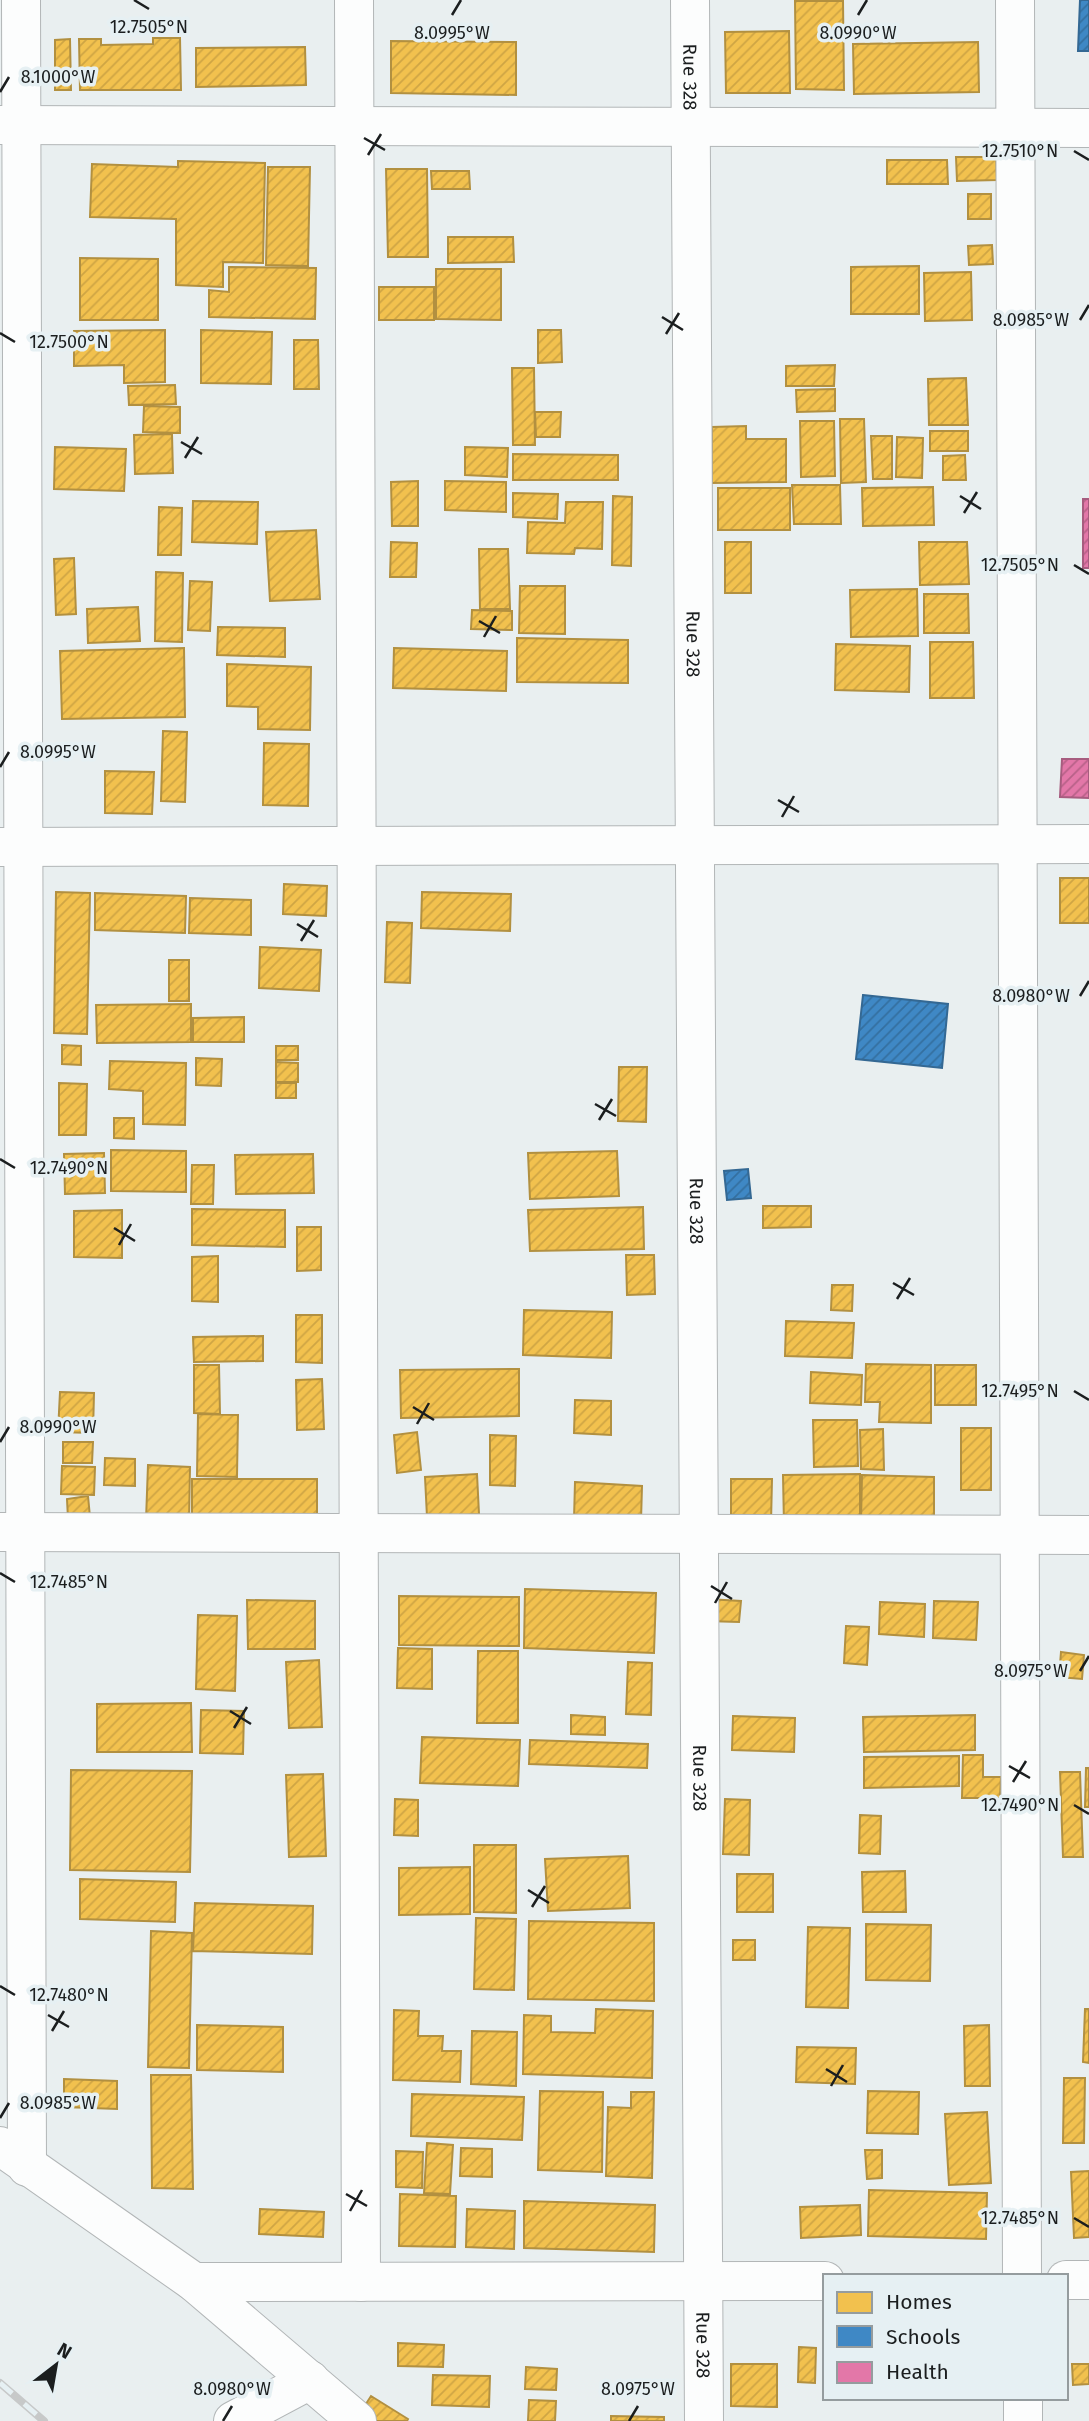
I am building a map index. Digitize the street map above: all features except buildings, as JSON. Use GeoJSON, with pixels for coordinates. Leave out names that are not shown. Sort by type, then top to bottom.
{"type":"FeatureCollection","features":[{"type":"Feature","properties":{"kind":"street"},"geometry":{"type":"LineString","coordinates":[[21,0],[11,125],[14,2157],[194,2282],[357,2421]]}},
{"type":"Feature","properties":{"kind":"street"},"geometry":{"type":"LineString","coordinates":[[354,0],[362,2282]]}},
{"type":"Feature","properties":{"kind":"street","name":"Rue 328"},"geometry":{"type":"LineString","coordinates":[[690,0],[704,2421]]}},
{"type":"Feature","properties":{"kind":"street"},"geometry":{"type":"LineString","coordinates":[[1015,0],[1022,2274]]}},
{"type":"Feature","properties":{"kind":"street"},"geometry":{"type":"LineString","coordinates":[[11,125],[1089,128]]}},
{"type":"Feature","properties":{"kind":"street"},"geometry":{"type":"LineString","coordinates":[[12,847],[1089,844]]}},
{"type":"Feature","properties":{"kind":"street"},"geometry":{"type":"LineString","coordinates":[[13,1532],[1089,1535]]}},
{"type":"Feature","properties":{"kind":"street"},"geometry":{"type":"LineString","coordinates":[[1068,2280],[1089,2280]]}},
{"type":"Feature","properties":{"kind":"street"},"geometry":{"type":"LineString","coordinates":[[194,2282],[823,2281]]}},
{"type":"Feature","properties":{"kind":"street"},"geometry":{"type":"LineString","coordinates":[[233,2421],[310,2381]]}},
{"type":"Feature","properties":{"kind":"street"},"geometry":{"type":"LineString","coordinates":[[1023,2400],[1023,2421]]}},
{"type":"Feature","properties":{"kind":"railway"},"geometry":{"type":"LineString","coordinates":[[0,2383],[44,2421]]}}]}
